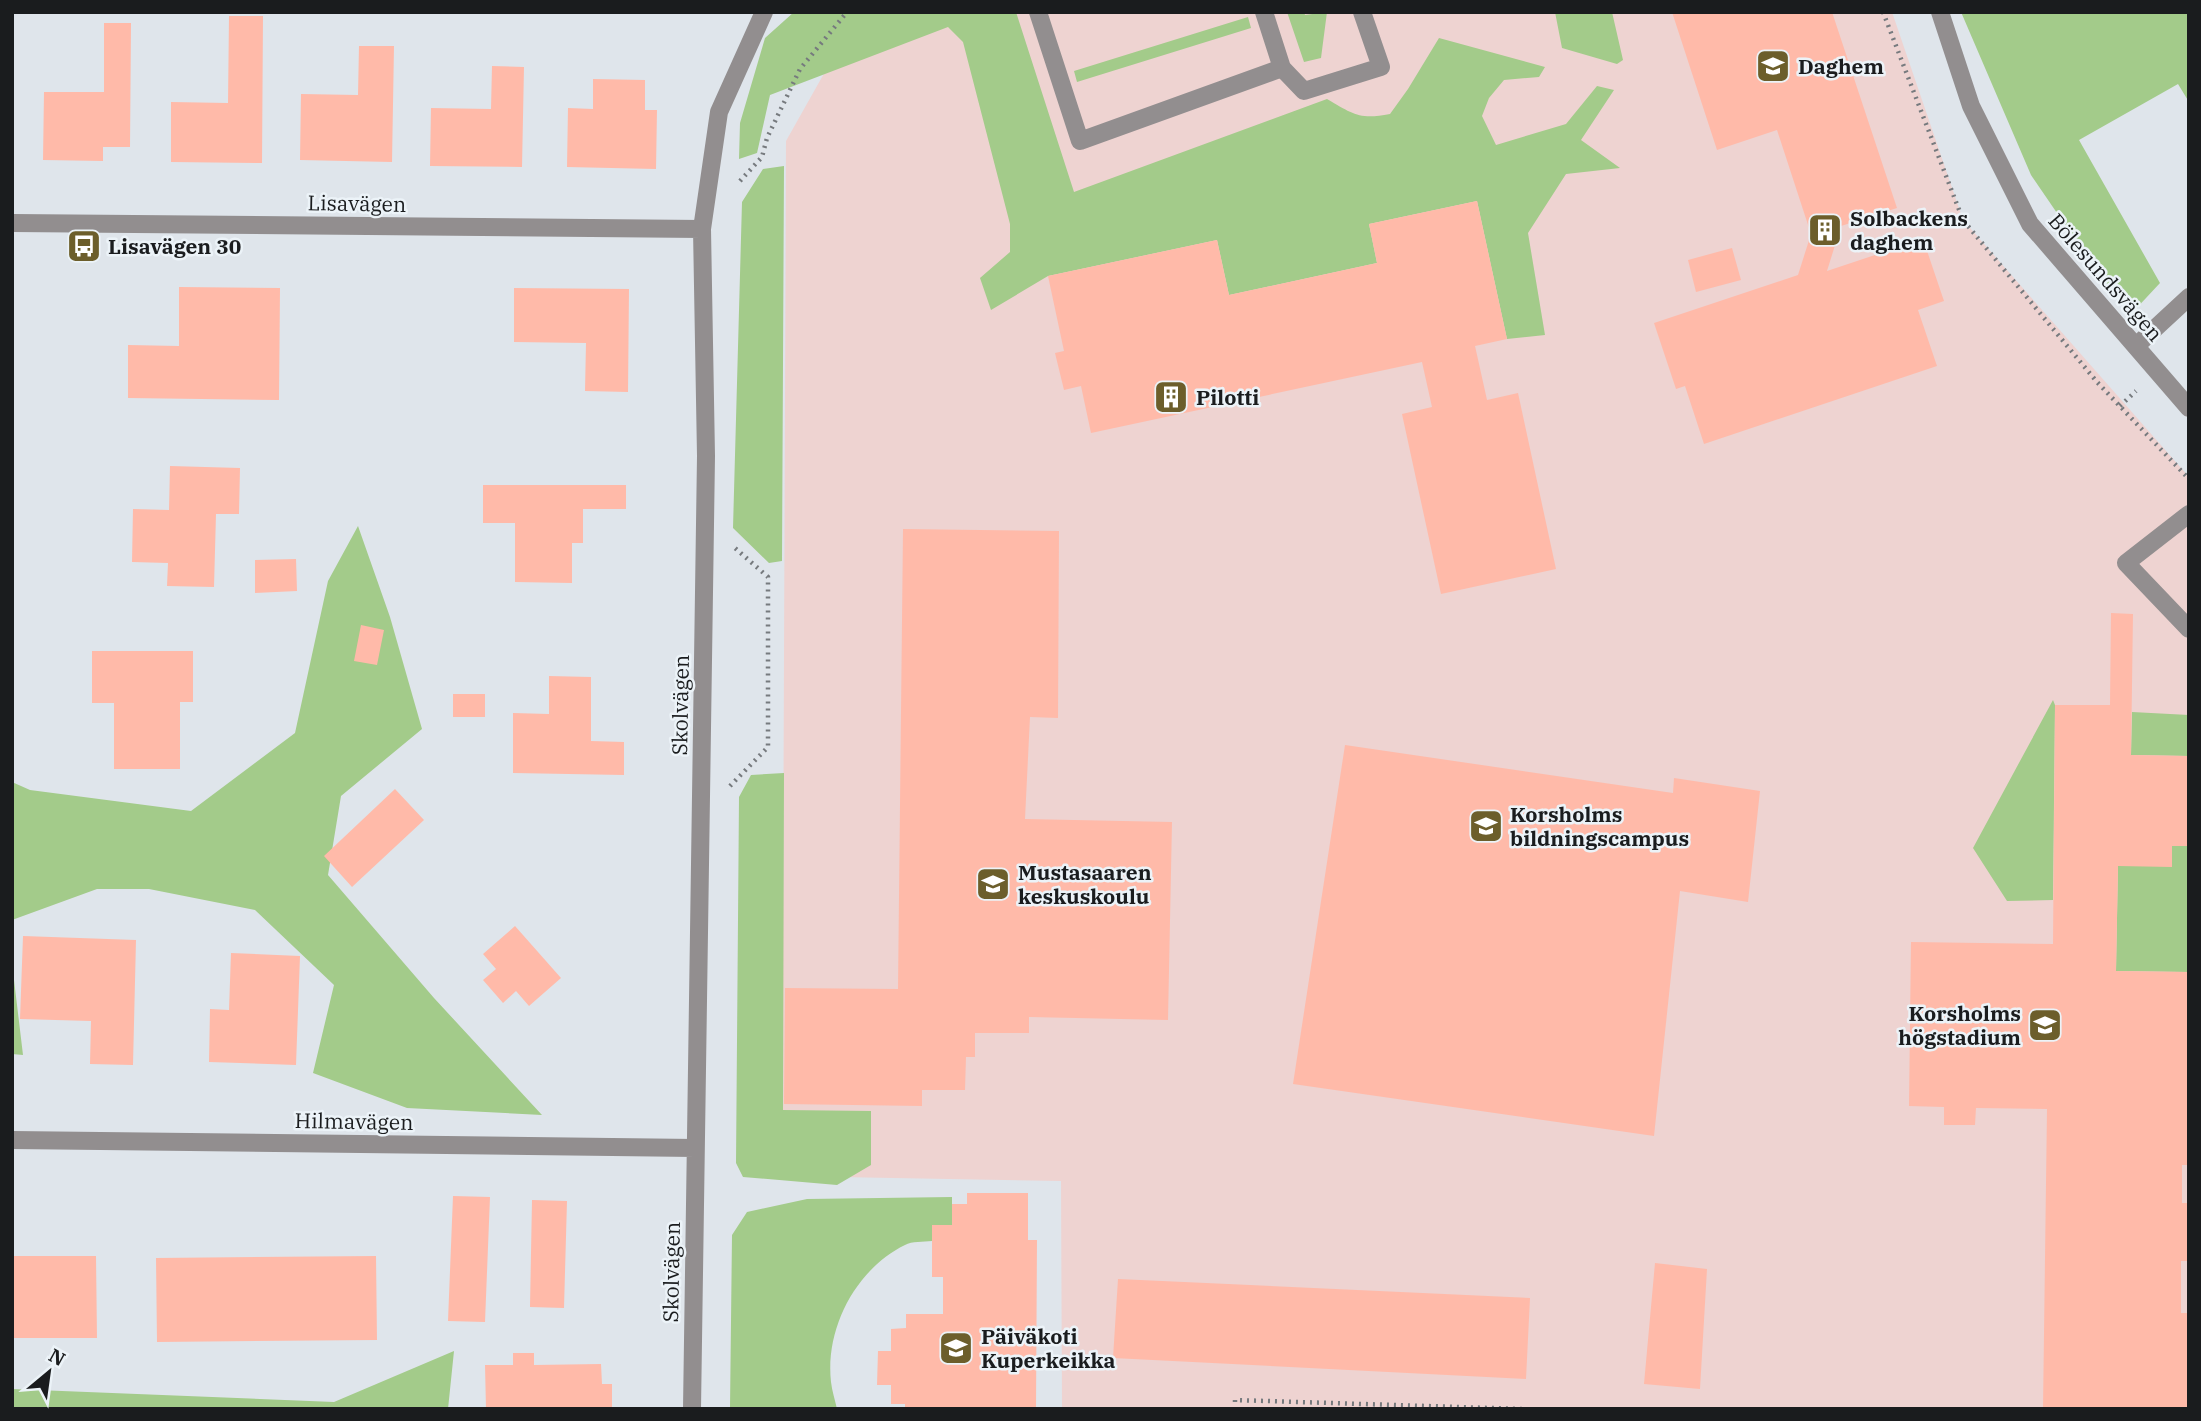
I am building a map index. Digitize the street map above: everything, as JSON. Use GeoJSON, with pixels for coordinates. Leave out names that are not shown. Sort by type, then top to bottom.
{"type":"FeatureCollection","features":[{"type":"Feature","properties":{"kind":"street","name":"Skolvägen"},"geometry":{"type":"LineString","coordinates":[[692,1409],[706,456],[702,229],[719,112],[764,12]]}},
{"type":"Feature","properties":{"kind":"street"},"geometry":{"type":"LineString","coordinates":[[1264,12],[1282,68],[1304,91],[1381,67],[1362,12]]}},
{"type":"Feature","properties":{"kind":"street","name":"Bölesundsvägen"},"geometry":{"type":"LineString","coordinates":[[1940,12],[1971,106],[2030,223],[2189,408]]}},
{"type":"Feature","properties":{"kind":"street"},"geometry":{"type":"LineString","coordinates":[[1042,13],[1080,141],[1282,68]]}},
{"type":"Feature","properties":{"kind":"street","name":"Lisavägen"},"geometry":{"type":"LineString","coordinates":[[12,223],[702,229]]}},
{"type":"Feature","properties":{"kind":"street"},"geometry":{"type":"LineString","coordinates":[[2136,346],[2189,297]]}},
{"type":"Feature","properties":{"kind":"street"},"geometry":{"type":"LineString","coordinates":[[2189,514],[2126,562],[2189,629]]}},
{"type":"Feature","properties":{"kind":"street","name":"Hilmavägen"},"geometry":{"type":"LineString","coordinates":[[12,1140],[695,1148]]}},
{"type":"Feature","properties":{"kind":"path"},"geometry":{"type":"LineString","coordinates":[[734,187],[762,157],[767,138],[800,69],[847,12]]}},
{"type":"Feature","properties":{"kind":"path"},"geometry":{"type":"LineString","coordinates":[[1883,12],[1963,220],[2097,382],[2189,479]]}},
{"type":"Feature","properties":{"kind":"path"},"geometry":{"type":"LineString","coordinates":[[728,541],[768,577],[768,747],[730,786],[730,800]]}},
{"type":"Feature","properties":{"kind":"path"},"geometry":{"type":"LineString","coordinates":[[1235,1409],[1235,1400],[1522,1409]]}},
{"type":"Feature","properties":{"kind":"shaded area","name":"Korsholms bildningscampus"},"geometry":{"type":"Polygon","coordinates":[[[868,12],[1892,12],[1963,220],[2189,477],[2189,1409],[1062,1409],[1061,1181],[782,1176],[786,141],[853,22],[868,12]]]}},
{"type":"Feature","properties":{"kind":"green space"},"geometry":{"type":"Polygon","coordinates":[[[794,12],[1016,12],[1074,192],[1327,99],[1343,109],[1363,116],[1390,114],[1439,38],[1545,67],[1539,77],[1504,80],[1489,98],[1482,116],[1496,145],[1566,124],[1597,86],[1614,90],[1581,140],[1620,168],[1566,174],[1528,233],[1545,335],[1507,339],[1477,201],[1369,224],[1377,263],[1229,295],[1217,240],[1048,276],[991,310],[980,278],[1010,252],[1010,224],[963,42],[948,27],[770,95],[757,153],[739,159],[740,123],[765,38],[794,12]]]}},
{"type":"Feature","properties":{"kind":"green space"},"geometry":{"type":"Polygon","coordinates":[[[1287,12],[1304,12],[1305,15],[1327,12],[1321,58],[1304,62],[1287,12]]]}},
{"type":"Feature","properties":{"kind":"green space"},"geometry":{"type":"Polygon","coordinates":[[[1555,12],[1612,12],[1623,60],[1617,64],[1562,48],[1555,12]]]}},
{"type":"Feature","properties":{"kind":"green space"},"geometry":{"type":"Polygon","coordinates":[[[1961,12],[2189,12],[2189,102],[2178,84],[2079,140],[2160,283],[2132,313],[2098,273],[2031,175],[1961,12]]]}},
{"type":"Feature","properties":{"kind":"green space"},"geometry":{"type":"Polygon","coordinates":[[[1248,17],[1251,28],[1077,82],[1074,71],[1248,17]]]}},
{"type":"Feature","properties":{"kind":"green space"},"geometry":{"type":"Polygon","coordinates":[[[784,166],[782,561],[769,563],[733,528],[742,202],[763,169],[784,166]]]}},
{"type":"Feature","properties":{"kind":"green space"},"geometry":{"type":"Polygon","coordinates":[[[358,526],[390,617],[422,729],[341,796],[328,875],[434,998],[542,1115],[407,1108],[313,1073],[334,985],[255,910],[149,889],[97,889],[12,920],[12,782],[30,790],[191,811],[295,733],[328,581],[358,526]]]}},
{"type":"Feature","properties":{"kind":"green space"},"geometry":{"type":"Polygon","coordinates":[[[2053,700],[2053,900],[2007,901],[1973,848],[2053,700]]]}},
{"type":"Feature","properties":{"kind":"green space"},"geometry":{"type":"Polygon","coordinates":[[[2132,712],[2189,715],[2189,756],[2131,755],[2132,712]]]}},
{"type":"Feature","properties":{"kind":"green space"},"geometry":{"type":"Polygon","coordinates":[[[784,773],[783,1110],[871,1111],[871,1165],[837,1185],[743,1177],[736,1163],[739,797],[751,775],[784,773]]]}},
{"type":"Feature","properties":{"kind":"green space"},"geometry":{"type":"Polygon","coordinates":[[[2172,846],[2189,846],[2189,972],[2116,971],[2118,866],[2172,846]]]}},
{"type":"Feature","properties":{"kind":"green space"},"geometry":{"type":"Polygon","coordinates":[[[12,963],[23,1055],[12,1054],[12,963]]]}},
{"type":"Feature","properties":{"kind":"green space"},"geometry":{"type":"Polygon","coordinates":[[[952,1197],[952,1225],[932,1225],[932,1241],[908,1244],[888,1256],[872,1269],[847,1302],[833,1341],[830,1362],[831,1385],[837,1409],[730,1409],[732,1235],[747,1212],[807,1199],[952,1197]]]}},
{"type":"Feature","properties":{"kind":"green space"},"geometry":{"type":"Polygon","coordinates":[[[454,1351],[448,1409],[12,1409],[12,1389],[334,1402],[454,1351]]]}},
{"type":"Feature","properties":{"kind":"building","name":"Solbackens daghem"},"geometry":{"type":"Polygon","coordinates":[[[1672,12],[1832,12],[1897,208],[1841,226],[1827,271],[1923,239],[1944,301],[1918,310],[1937,366],[1704,444],[1685,386],[1676,389],[1654,323],[1798,275],[1811,234],[1777,130],[1717,150],[1672,12]]]}},
{"type":"Feature","properties":{"kind":"building"},"geometry":{"type":"Polygon","coordinates":[[[229,16],[263,16],[262,163],[171,162],[171,102],[228,103],[229,16]]]}},
{"type":"Feature","properties":{"kind":"building"},"geometry":{"type":"Polygon","coordinates":[[[104,23],[131,23],[130,147],[103,147],[103,161],[43,160],[44,92],[104,92],[104,23]]]}},
{"type":"Feature","properties":{"kind":"building"},"geometry":{"type":"Polygon","coordinates":[[[359,46],[394,46],[392,162],[300,160],[301,94],[358,95],[359,46]]]}},
{"type":"Feature","properties":{"kind":"building"},"geometry":{"type":"Polygon","coordinates":[[[492,66],[524,67],[522,167],[430,166],[431,108],[491,109],[492,66]]]}},
{"type":"Feature","properties":{"kind":"building"},"geometry":{"type":"Polygon","coordinates":[[[593,79],[645,80],[645,110],[657,110],[656,169],[567,167],[568,108],[593,109],[593,79]]]}},
{"type":"Feature","properties":{"kind":"building","name":"Pilotti"},"geometry":{"type":"Polygon","coordinates":[[[1477,201],[1507,339],[1475,346],[1487,400],[1518,393],[1556,569],[1441,594],[1402,414],[1432,407],[1422,362],[1091,433],[1081,386],[1064,390],[1055,353],[1064,351],[1048,276],[1217,240],[1229,295],[1377,263],[1369,224],[1477,201]]]}},
{"type":"Feature","properties":{"kind":"building"},"geometry":{"type":"Polygon","coordinates":[[[1732,248],[1741,280],[1696,292],[1688,260],[1732,248]]]}},
{"type":"Feature","properties":{"kind":"building"},"geometry":{"type":"Polygon","coordinates":[[[179,287],[280,288],[279,400],[128,398],[128,345],[179,346],[179,287]]]}},
{"type":"Feature","properties":{"kind":"building"},"geometry":{"type":"Polygon","coordinates":[[[514,288],[629,289],[628,392],[585,391],[586,343],[514,342],[514,288]]]}},
{"type":"Feature","properties":{"kind":"building"},"geometry":{"type":"Polygon","coordinates":[[[170,466],[240,468],[239,514],[216,514],[214,587],[167,586],[168,563],[132,562],[133,509],[169,510],[170,466]]]}},
{"type":"Feature","properties":{"kind":"building"},"geometry":{"type":"Polygon","coordinates":[[[483,485],[626,485],[626,509],[583,509],[583,543],[572,543],[572,583],[515,582],[515,523],[483,523],[483,485]]]}},
{"type":"Feature","properties":{"kind":"building"},"geometry":{"type":"Polygon","coordinates":[[[903,529],[1059,531],[1058,718],[1030,717],[1025,819],[1172,822],[1168,1020],[1029,1017],[1029,1033],[975,1033],[975,1057],[966,1057],[965,1090],[922,1090],[922,1106],[784,1104],[785,988],[898,989],[903,529]]]}},
{"type":"Feature","properties":{"kind":"building"},"geometry":{"type":"Polygon","coordinates":[[[296,559],[297,591],[255,593],[255,560],[296,559]]]}},
{"type":"Feature","properties":{"kind":"building"},"geometry":{"type":"Polygon","coordinates":[[[2111,613],[2133,614],[2131,755],[2189,756],[2189,846],[2172,846],[2172,867],[2118,866],[2116,971],[2189,972],[2189,1165],[2182,1165],[2182,1203],[2189,1203],[2189,1261],[2181,1261],[2181,1313],[2189,1313],[2189,1409],[2043,1409],[2047,1109],[1976,1108],[1975,1125],[1944,1125],[1944,1107],[1909,1106],[1911,942],[2053,944],[2055,705],[2110,705],[2111,613]]]}},
{"type":"Feature","properties":{"kind":"building"},"geometry":{"type":"Polygon","coordinates":[[[361,625],[384,630],[377,665],[354,661],[361,625]]]}},
{"type":"Feature","properties":{"kind":"building"},"geometry":{"type":"Polygon","coordinates":[[[92,651],[193,651],[193,702],[180,702],[180,769],[114,769],[114,703],[92,703],[92,651]]]}},
{"type":"Feature","properties":{"kind":"building"},"geometry":{"type":"Polygon","coordinates":[[[549,676],[591,677],[591,741],[624,742],[624,775],[513,773],[513,713],[549,714],[549,676]]]}},
{"type":"Feature","properties":{"kind":"building"},"geometry":{"type":"Polygon","coordinates":[[[453,694],[485,694],[485,717],[453,717],[453,694]]]}},
{"type":"Feature","properties":{"kind":"building"},"geometry":{"type":"Polygon","coordinates":[[[1345,745],[1673,793],[1674,778],[1760,791],[1748,902],[1680,891],[1654,1136],[1293,1084],[1345,745]]]}},
{"type":"Feature","properties":{"kind":"building"},"geometry":{"type":"Polygon","coordinates":[[[395,789],[424,820],[352,887],[324,856],[395,789]]]}},
{"type":"Feature","properties":{"kind":"building"},"geometry":{"type":"Polygon","coordinates":[[[515,926],[561,978],[529,1006],[516,991],[503,1003],[483,980],[496,969],[483,954],[515,926]]]}},
{"type":"Feature","properties":{"kind":"building"},"geometry":{"type":"Polygon","coordinates":[[[23,936],[136,940],[133,1065],[90,1064],[91,1021],[20,1019],[23,936]]]}},
{"type":"Feature","properties":{"kind":"building"},"geometry":{"type":"Polygon","coordinates":[[[231,953],[300,956],[296,1065],[209,1062],[210,1009],[229,1010],[231,953]]]}},
{"type":"Feature","properties":{"kind":"building"},"geometry":{"type":"Polygon","coordinates":[[[967,1193],[1028,1193],[1028,1240],[1037,1240],[1036,1409],[905,1409],[905,1404],[891,1404],[891,1385],[877,1385],[878,1351],[891,1351],[891,1329],[906,1328],[906,1314],[943,1314],[943,1277],[932,1277],[932,1225],[952,1225],[952,1204],[967,1204],[967,1193]]]}},
{"type":"Feature","properties":{"kind":"building"},"geometry":{"type":"Polygon","coordinates":[[[453,1196],[490,1197],[485,1322],[448,1321],[453,1196]]]}},
{"type":"Feature","properties":{"kind":"building"},"geometry":{"type":"Polygon","coordinates":[[[532,1200],[567,1201],[564,1308],[530,1307],[532,1200]]]}},
{"type":"Feature","properties":{"kind":"building"},"geometry":{"type":"Polygon","coordinates":[[[12,1256],[96,1256],[97,1338],[12,1338],[12,1256]]]}},
{"type":"Feature","properties":{"kind":"building"},"geometry":{"type":"Polygon","coordinates":[[[376,1256],[377,1340],[157,1342],[156,1258],[376,1256]]]}},
{"type":"Feature","properties":{"kind":"building"},"geometry":{"type":"Polygon","coordinates":[[[1655,1263],[1707,1269],[1700,1389],[1644,1384],[1655,1263]]]}},
{"type":"Feature","properties":{"kind":"building"},"geometry":{"type":"Polygon","coordinates":[[[1118,1279],[1530,1298],[1526,1379],[1113,1358],[1118,1279]]]}},
{"type":"Feature","properties":{"kind":"building"},"geometry":{"type":"Polygon","coordinates":[[[513,1353],[534,1353],[534,1365],[601,1364],[602,1384],[612,1384],[612,1409],[486,1409],[485,1365],[513,1365],[513,1353]]]}},
{"type":"Feature","properties":{"kind":"place","name":"Daghem"},"geometry":{"type":"Point","coordinates":[1773,66]}},
{"type":"Feature","properties":{"kind":"place","name":"Solbackens daghem"},"geometry":{"type":"Point","coordinates":[1825,230]}},
{"type":"Feature","properties":{"kind":"place","name":"Lisavägen 30"},"geometry":{"type":"Point","coordinates":[84,246]}},
{"type":"Feature","properties":{"kind":"place","name":"Pilotti"},"geometry":{"type":"Point","coordinates":[1171,397]}},
{"type":"Feature","properties":{"kind":"place","name":"Korsholms bildningscampus"},"geometry":{"type":"Point","coordinates":[1486,826]}},
{"type":"Feature","properties":{"kind":"place","name":"Mustasaaren keskuskoulu"},"geometry":{"type":"Point","coordinates":[993,884]}},
{"type":"Feature","properties":{"kind":"place","name":"Korsholms högstadium"},"geometry":{"type":"Point","coordinates":[2045,1025]}},
{"type":"Feature","properties":{"kind":"place","name":"Päiväkoti Kuperkeikka"},"geometry":{"type":"Point","coordinates":[956,1348]}}]}
